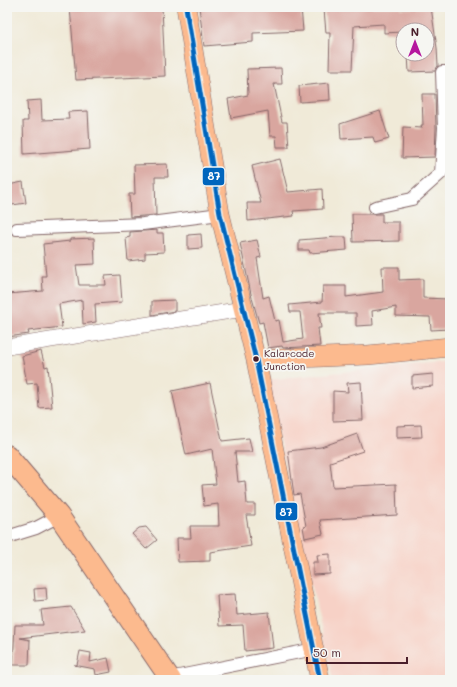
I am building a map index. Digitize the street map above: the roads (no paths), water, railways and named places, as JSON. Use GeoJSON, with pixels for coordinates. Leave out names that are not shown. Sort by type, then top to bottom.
{"type":"FeatureCollection","features":[{"type":"Feature","properties":{"kind":"highway"},"geometry":{"type":"LineString","coordinates":[[7,455],[59,516],[170,679]]}},
{"type":"Feature","properties":{"kind":"main road"},"geometry":{"type":"LineString","coordinates":[[186,7],[220,214],[256,360],[320,680]]}},
{"type":"Feature","properties":{"kind":"main road"},"geometry":{"type":"LineString","coordinates":[[256,360],[368,355],[450,346]]}},
{"type":"Feature","properties":{"kind":"street"},"geometry":{"type":"LineString","coordinates":[[375,207],[412,199],[441,173],[444,128],[442,72],[450,72]]}},
{"type":"Feature","properties":{"kind":"street"},"geometry":{"type":"LineString","coordinates":[[17,229],[143,224],[220,214]]}},
{"type":"Feature","properties":{"kind":"street"},"geometry":{"type":"LineString","coordinates":[[7,347],[243,309]]}},
{"type":"Feature","properties":{"kind":"street"},"geometry":{"type":"LineString","coordinates":[[7,537],[36,528],[59,516]]}},
{"type":"Feature","properties":{"kind":"street"},"geometry":{"type":"LineString","coordinates":[[170,679],[315,649]]}},
{"type":"Feature","properties":{"kind":"place","name":"Kalarcode Junction"},"geometry":{"type":"Point","coordinates":[256,359]}}]}
